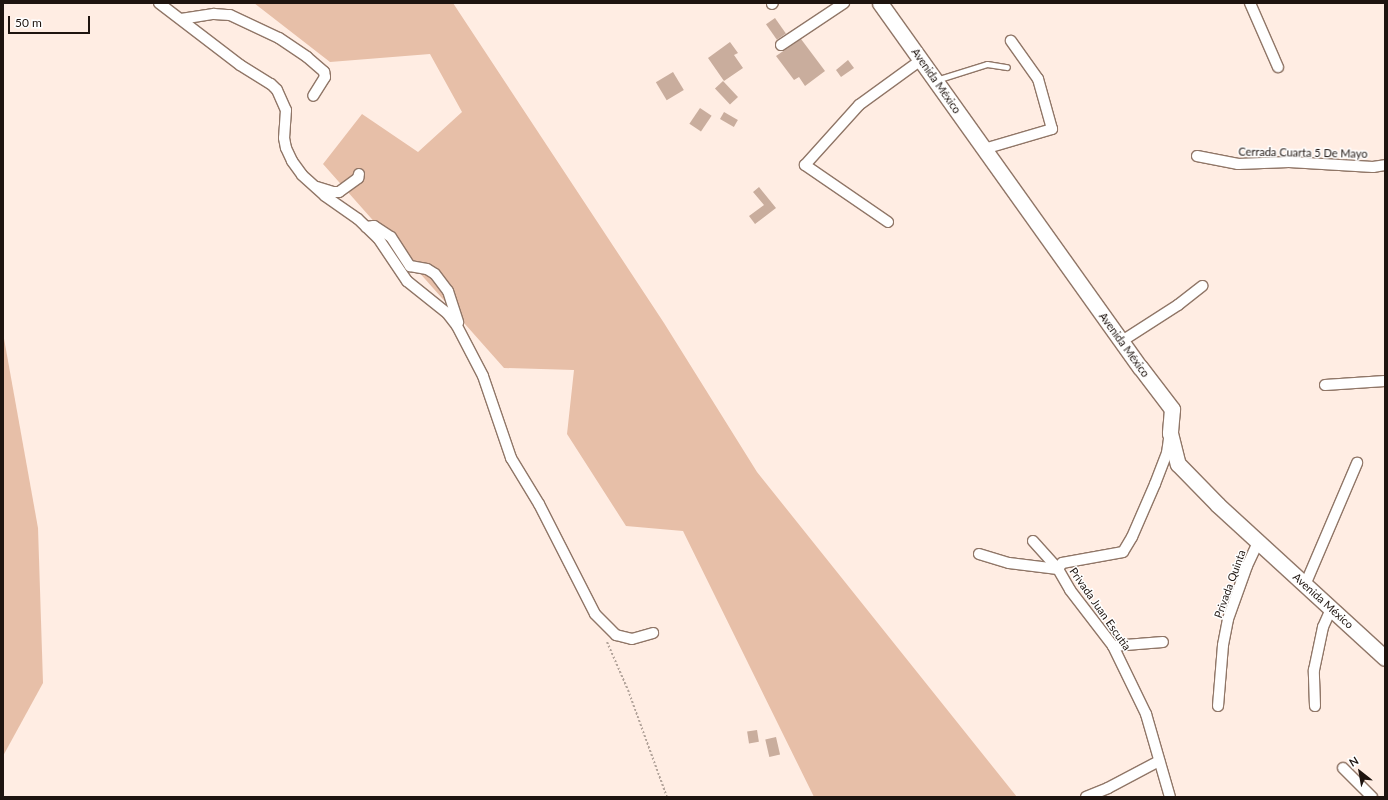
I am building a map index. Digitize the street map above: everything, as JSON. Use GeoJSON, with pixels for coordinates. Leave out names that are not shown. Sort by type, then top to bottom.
{"type":"FeatureCollection","features":[{"type":"Feature","properties":{"kind":"main road","name":"Avenida México"},"geometry":{"type":"LineString","coordinates":[[880,3],[1122,342],[1172,409],[1170,433],[1178,464],[1218,505],[1385,658]]}},
{"type":"Feature","properties":{"kind":"street"},"geometry":{"type":"LineString","coordinates":[[159,3],[182,19],[240,65],[271,84],[277,90],[286,110],[284,138],[286,148],[292,161],[313,186],[378,238],[407,281],[447,313],[461,332]]}},
{"type":"Feature","properties":{"kind":"street"},"geometry":{"type":"LineString","coordinates":[[781,45],[844,3]]}},
{"type":"Feature","properties":{"kind":"street"},"geometry":{"type":"LineString","coordinates":[[1250,3],[1278,66]]}},
{"type":"Feature","properties":{"kind":"street"},"geometry":{"type":"LineString","coordinates":[[182,19],[214,14],[230,15],[279,38],[307,57],[324,72],[325,77],[313,96]]}},
{"type":"Feature","properties":{"kind":"street"},"geometry":{"type":"LineString","coordinates":[[984,149],[1052,129],[1038,79],[1011,41]]}},
{"type":"Feature","properties":{"kind":"street"},"geometry":{"type":"LineString","coordinates":[[888,222],[804,165],[859,105],[921,60]]}},
{"type":"Feature","properties":{"kind":"street","name":"Cerrada Cuarta 5 De Mayo"},"geometry":{"type":"LineString","coordinates":[[1197,156],[1238,164],[1289,162],[1373,167],[1385,165]]}},
{"type":"Feature","properties":{"kind":"street"},"geometry":{"type":"LineString","coordinates":[[313,186],[333,192],[339,192],[358,178],[359,174]]}},
{"type":"Feature","properties":{"kind":"street"},"geometry":{"type":"LineString","coordinates":[[366,227],[374,226],[391,237],[410,266],[427,269],[435,274],[448,291],[461,332],[483,376],[511,458],[539,504],[595,614],[616,635],[632,639],[652,633]]}},
{"type":"Feature","properties":{"kind":"street"},"geometry":{"type":"LineString","coordinates":[[1122,342],[1178,305],[1202,286]]}},
{"type":"Feature","properties":{"kind":"street"},"geometry":{"type":"LineString","coordinates":[[1325,385],[1385,380]]}},
{"type":"Feature","properties":{"kind":"street"},"geometry":{"type":"LineString","coordinates":[[979,554],[1009,563],[1058,569],[1062,563],[1123,552],[1132,537],[1167,453],[1170,433]]}},
{"type":"Feature","properties":{"kind":"street"},"geometry":{"type":"LineString","coordinates":[[1305,585],[1357,464]]}},
{"type":"Feature","properties":{"kind":"street","name":"Privada Juan Escutia"},"geometry":{"type":"LineString","coordinates":[[1033,541],[1058,569],[1070,590],[1113,646],[1146,714],[1170,797]]}},
{"type":"Feature","properties":{"kind":"street","name":"Privada Quinta"},"geometry":{"type":"LineString","coordinates":[[1218,706],[1223,645],[1228,619],[1247,566],[1258,542]]}},
{"type":"Feature","properties":{"kind":"street"},"geometry":{"type":"LineString","coordinates":[[1315,706],[1314,670],[1323,627],[1331,609]]}},
{"type":"Feature","properties":{"kind":"street"},"geometry":{"type":"LineString","coordinates":[[1113,646],[1163,642]]}},
{"type":"Feature","properties":{"kind":"street"},"geometry":{"type":"LineString","coordinates":[[1086,797],[1108,788],[1159,761]]}},
{"type":"Feature","properties":{"kind":"street"},"geometry":{"type":"LineString","coordinates":[[1343,768],[1372,797]]}},
{"type":"Feature","properties":{"kind":"lane"},"geometry":{"type":"LineString","coordinates":[[936,81],[988,64],[1007,67]]}},
{"type":"Feature","properties":{"kind":"path"},"geometry":{"type":"LineString","coordinates":[[607,641],[628,690],[668,797]]}},
{"type":"Feature","properties":{"kind":"shaded area"},"geometry":{"type":"Polygon","coordinates":[[[254,3],[453,3],[664,323],[757,472],[1017,797],[814,797],[683,531],[626,526],[567,434],[574,370],[504,368],[323,164],[362,114],[418,152],[462,112],[430,54],[330,62],[254,3]]]}},
{"type":"Feature","properties":{"kind":"shaded area"},"geometry":{"type":"Polygon","coordinates":[[[3,333],[38,528],[43,683],[3,756],[3,333]]]}},
{"type":"Feature","properties":{"kind":"building"},"geometry":{"type":"Polygon","coordinates":[[[775,18],[786,34],[777,40],[766,24],[775,18]]]}},
{"type":"Feature","properties":{"kind":"building"},"geometry":{"type":"Polygon","coordinates":[[[801,39],[825,71],[805,86],[799,77],[794,80],[776,56],[801,39]]]}},
{"type":"Feature","properties":{"kind":"building"},"geometry":{"type":"Polygon","coordinates":[[[730,42],[738,53],[734,55],[743,68],[724,81],[708,58],[730,42]]]}},
{"type":"Feature","properties":{"kind":"building"},"geometry":{"type":"Polygon","coordinates":[[[848,60],[854,68],[841,77],[836,70],[848,60]]]}},
{"type":"Feature","properties":{"kind":"building"},"geometry":{"type":"Polygon","coordinates":[[[673,72],[684,90],[667,100],[656,82],[673,72]]]}},
{"type":"Feature","properties":{"kind":"building"},"geometry":{"type":"Polygon","coordinates":[[[723,81],[738,97],[730,105],[715,89],[723,81]]]}},
{"type":"Feature","properties":{"kind":"building"},"geometry":{"type":"Polygon","coordinates":[[[700,108],[712,116],[701,132],[689,124],[700,108]]]}},
{"type":"Feature","properties":{"kind":"building"},"geometry":{"type":"Polygon","coordinates":[[[724,112],[738,120],[734,127],[720,119],[724,112]]]}},
{"type":"Feature","properties":{"kind":"building"},"geometry":{"type":"Polygon","coordinates":[[[759,187],[776,208],[755,224],[749,216],[764,205],[753,192],[759,187]]]}},
{"type":"Feature","properties":{"kind":"building"},"geometry":{"type":"Polygon","coordinates":[[[757,730],[759,742],[749,743],[747,732],[757,730]]]}},
{"type":"Feature","properties":{"kind":"building"},"geometry":{"type":"Polygon","coordinates":[[[776,737],[780,755],[769,757],[765,739],[776,737]]]}}]}
